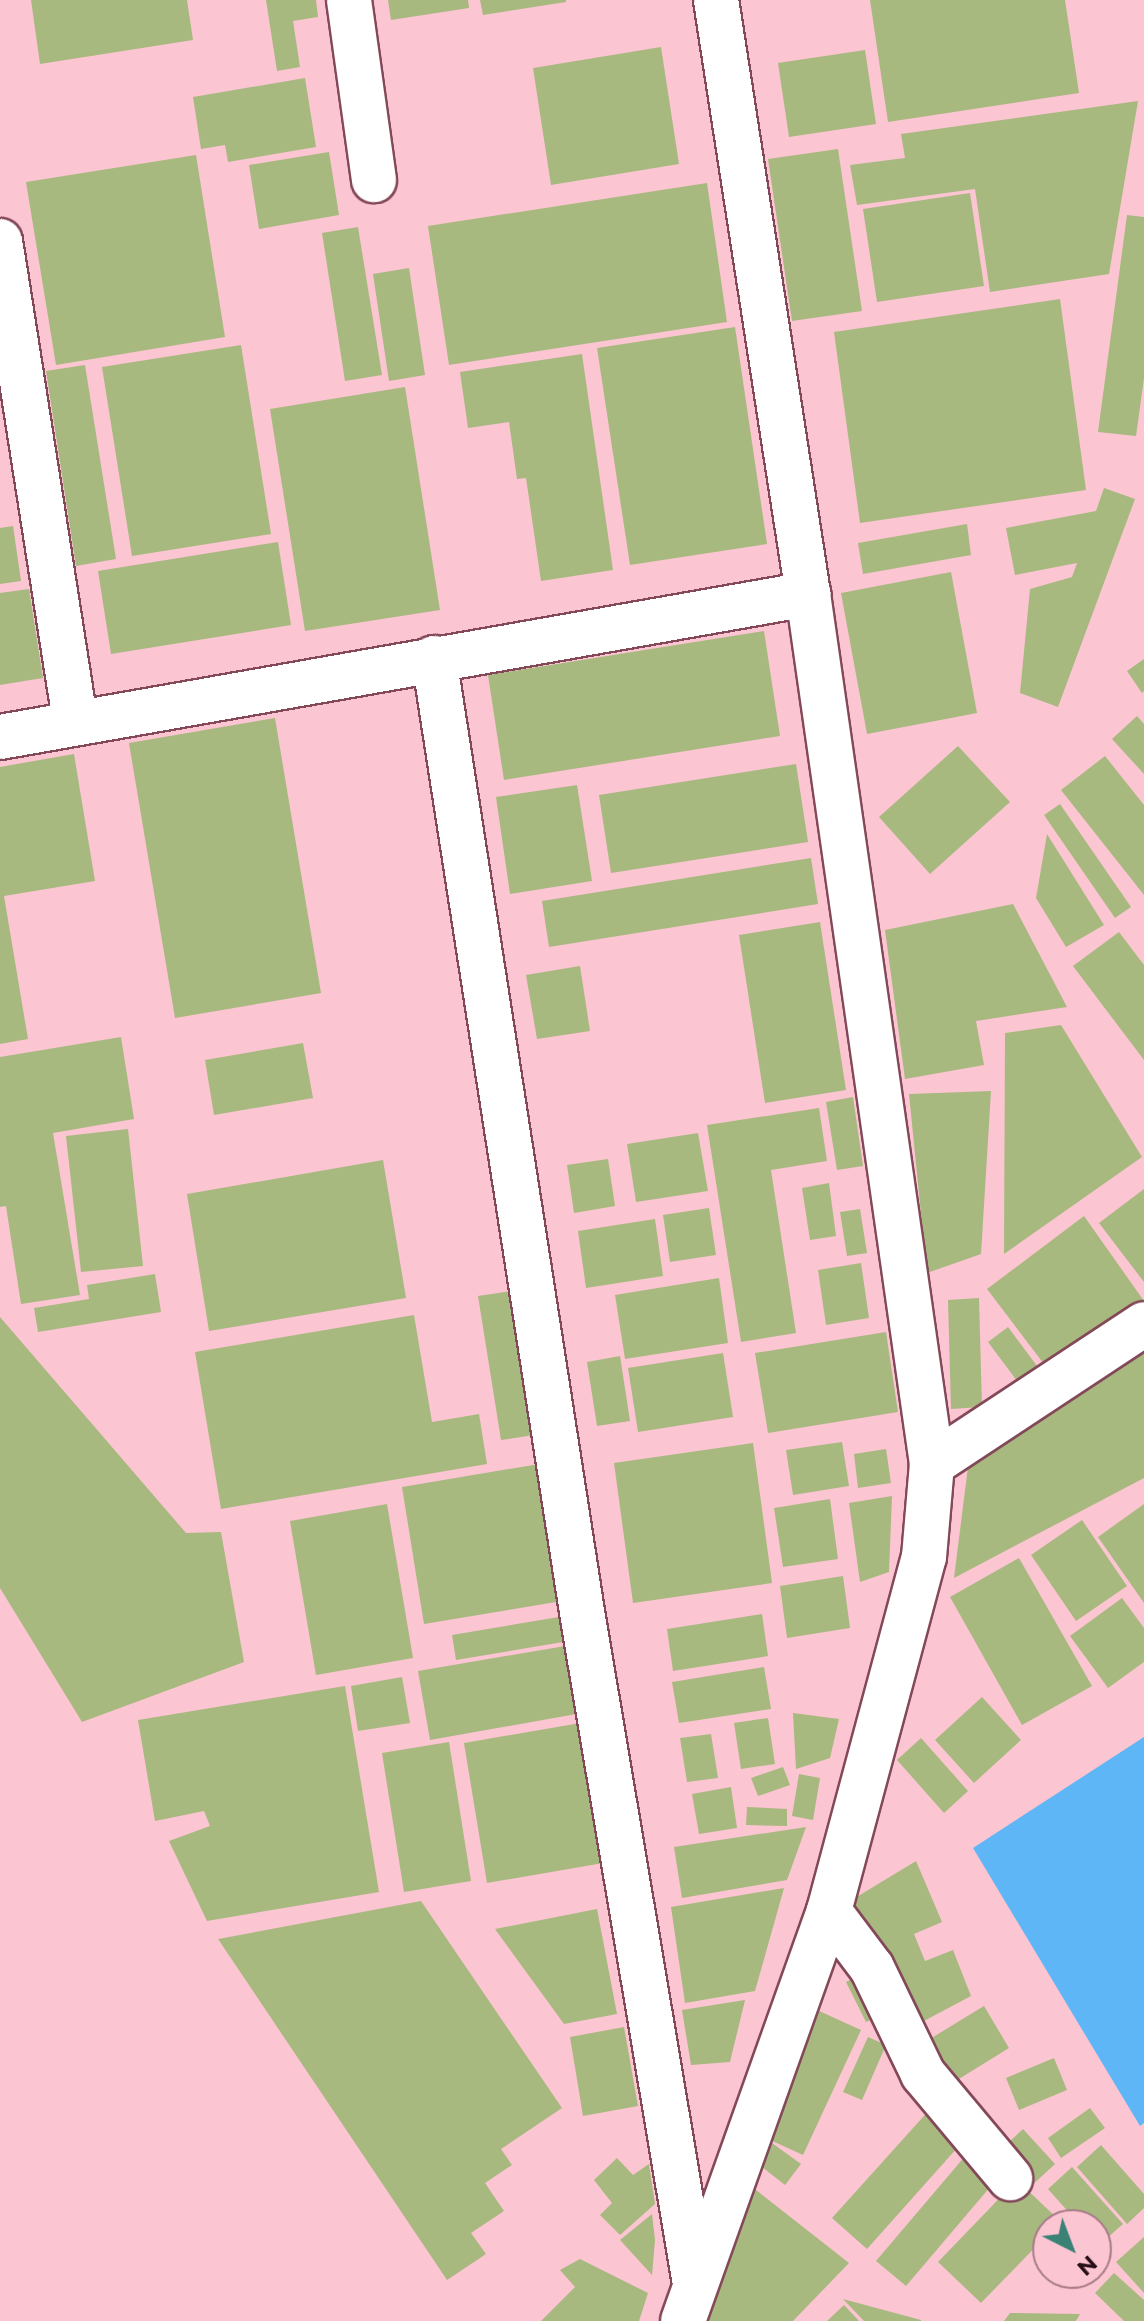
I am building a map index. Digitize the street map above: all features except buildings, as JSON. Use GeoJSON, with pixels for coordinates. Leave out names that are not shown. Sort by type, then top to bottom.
{"type":"FeatureCollection","features":[{"type":"Feature","properties":{"kind":"street"},"geometry":{"type":"LineString","coordinates":[[349,0],[374,180]]}},
{"type":"Feature","properties":{"kind":"street"},"geometry":{"type":"LineString","coordinates":[[689,2304],[829,1911],[924,1557],[932,1464],[808,594],[716,0]]}},
{"type":"Feature","properties":{"kind":"street"},"geometry":{"type":"LineString","coordinates":[[0,241],[75,722]]}},
{"type":"Feature","properties":{"kind":"street"},"geometry":{"type":"LineString","coordinates":[[0,737],[808,594]]}},
{"type":"Feature","properties":{"kind":"street"},"geometry":{"type":"LineString","coordinates":[[434,658],[689,2304]]}},
{"type":"Feature","properties":{"kind":"street"},"geometry":{"type":"LineString","coordinates":[[932,1464],[1144,1324]]}},
{"type":"Feature","properties":{"kind":"street"},"geometry":{"type":"LineString","coordinates":[[829,1911],[872,1968],[923,2074],[1010,2178]]}},
{"type":"Feature","properties":{"kind":"water"},"geometry":{"type":"Polygon","coordinates":[[[1144,1737],[1144,2123],[1140,2126],[973,1848],[1144,1737]]]}}]}
